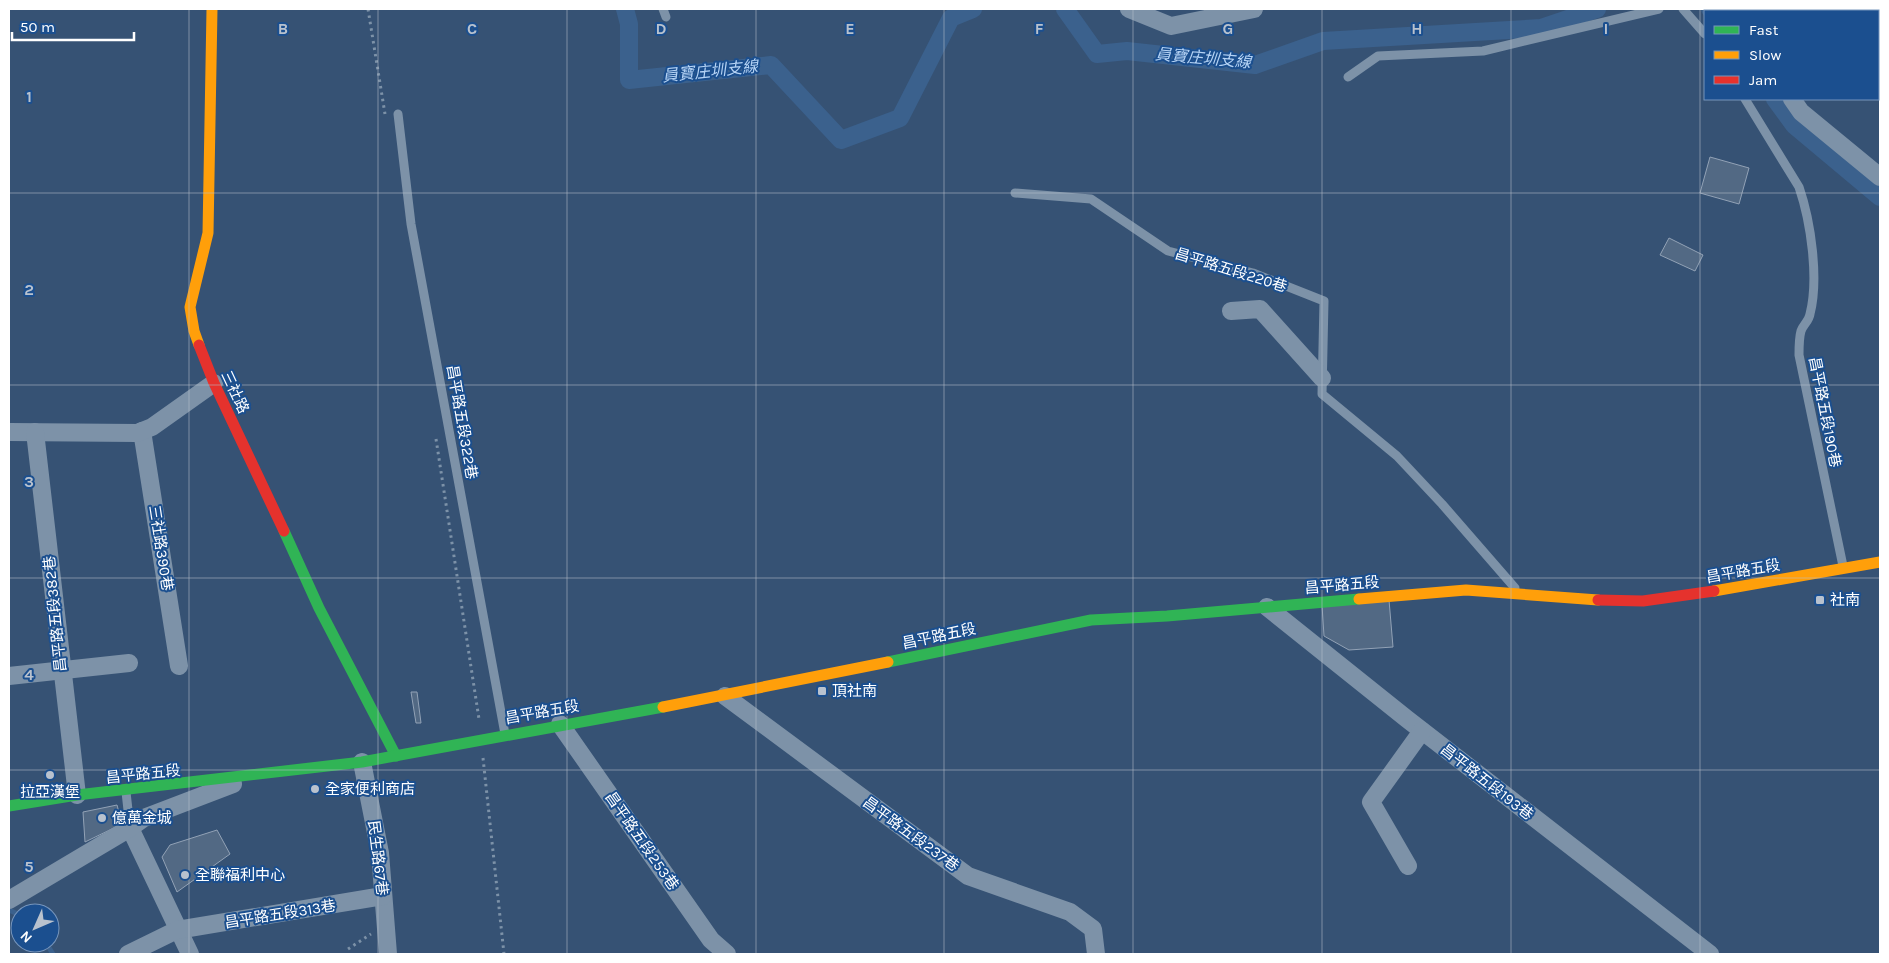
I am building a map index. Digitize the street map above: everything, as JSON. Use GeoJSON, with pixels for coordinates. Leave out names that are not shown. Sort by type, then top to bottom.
{"type":"FeatureCollection","features":[{"type":"Feature","properties":{"kind":"street","name":"三社路"},"geometry":{"type":"LineString","coordinates":[[212,9],[208,233],[190,307],[194,331],[214,383],[249,454],[319,608],[396,756]]}},
{"type":"Feature","properties":{"kind":"street"},"geometry":{"type":"LineString","coordinates":[[1129,9],[1171,26],[1254,9]]}},
{"type":"Feature","properties":{"kind":"street"},"geometry":{"type":"LineString","coordinates":[[1793,100],[1801,112],[1880,176]]}},
{"type":"Feature","properties":{"kind":"street","name":"昌平路五段220巷"},"geometry":{"type":"LineString","coordinates":[[1231,311],[1260,309],[1322,378]]}},
{"type":"Feature","properties":{"kind":"street"},"geometry":{"type":"LineString","coordinates":[[9,432],[137,433],[152,427],[214,383]]}},
{"type":"Feature","properties":{"kind":"street","name":"三社路390巷"},"geometry":{"type":"LineString","coordinates":[[142,431],[179,666]]}},
{"type":"Feature","properties":{"kind":"street","name":"昌平路五段382巷"},"geometry":{"type":"LineString","coordinates":[[35,432],[77,796]]}},
{"type":"Feature","properties":{"kind":"street","name":"昌平路五段"},"geometry":{"type":"LineString","coordinates":[[9,806],[77,796],[126,792],[362,762],[560,724],[725,696],[1091,620],[1167,616],[1466,590],[1518,592],[1600,600],[1643,601],[1686,596],[1880,562]]}},
{"type":"Feature","properties":{"kind":"street","name":"昌平路五段193巷"},"geometry":{"type":"LineString","coordinates":[[1267,607],[1422,731],[1710,954]]}},
{"type":"Feature","properties":{"kind":"street"},"geometry":{"type":"LineString","coordinates":[[9,676],[129,663]]}},
{"type":"Feature","properties":{"kind":"street","name":"昌平路五段237巷"},"geometry":{"type":"LineString","coordinates":[[725,696],[968,876],[1070,912],[1093,929],[1096,954]]}},
{"type":"Feature","properties":{"kind":"street","name":"昌平路五段253巷"},"geometry":{"type":"LineString","coordinates":[[560,724],[711,940],[727,954]]}},
{"type":"Feature","properties":{"kind":"street"},"geometry":{"type":"LineString","coordinates":[[1408,866],[1371,802],[1422,731]]}},
{"type":"Feature","properties":{"kind":"street","name":"民生路67巷"},"geometry":{"type":"LineString","coordinates":[[362,762],[380,853],[388,954]]}},
{"type":"Feature","properties":{"kind":"street"},"geometry":{"type":"LineString","coordinates":[[9,900],[144,818],[252,776]]}},
{"type":"Feature","properties":{"kind":"street"},"geometry":{"type":"LineString","coordinates":[[130,828],[190,954]]}},
{"type":"Feature","properties":{"kind":"street","name":"昌平路五段313巷"},"geometry":{"type":"LineString","coordinates":[[128,954],[177,930],[383,896]]}},
{"type":"Feature","properties":{"kind":"lane"},"geometry":{"type":"LineString","coordinates":[[1348,77],[1378,56],[1483,51],[1659,9]]}},
{"type":"Feature","properties":{"kind":"lane"},"geometry":{"type":"LineString","coordinates":[[1683,9],[1704,33]]}},
{"type":"Feature","properties":{"kind":"lane","name":"昌平路五段190巷"},"geometry":{"type":"LineString","coordinates":[[1746,100],[1800,187],[1803,198],[1811,245],[1813,293],[1810,316],[1801,331],[1799,355],[1843,569]]}},
{"type":"Feature","properties":{"kind":"lane","name":"昌平路五段322巷"},"geometry":{"type":"LineString","coordinates":[[398,114],[411,224],[506,734]]}},
{"type":"Feature","properties":{"kind":"lane","name":"昌平路五段220巷"},"geometry":{"type":"LineString","coordinates":[[1015,193],[1091,199],[1168,251],[1253,274],[1324,301],[1322,394],[1397,456],[1442,504],[1518,592]]}},
{"type":"Feature","properties":{"kind":"lane"},"geometry":{"type":"LineString","coordinates":[[126,792],[130,828]]}},
{"type":"Feature","properties":{"kind":"path"},"geometry":{"type":"LineString","coordinates":[[368,9],[385,117]]}},
{"type":"Feature","properties":{"kind":"path"},"geometry":{"type":"LineString","coordinates":[[435,431],[476,686],[504,954]]}},
{"type":"Feature","properties":{"kind":"path"},"geometry":{"type":"LineString","coordinates":[[348,949],[385,924]]}},
{"type":"Feature","properties":{"kind":"building"},"geometry":{"type":"Polygon","coordinates":[[[1710,157],[1749,168],[1739,204],[1700,193],[1710,157]]]}},
{"type":"Feature","properties":{"kind":"building"},"geometry":{"type":"Polygon","coordinates":[[[1669,238],[1703,255],[1695,271],[1660,255],[1669,238]]]}},
{"type":"Feature","properties":{"kind":"building"},"geometry":{"type":"Polygon","coordinates":[[[1389,600],[1393,647],[1349,650],[1324,636],[1322,605],[1389,600]]]}},
{"type":"Feature","properties":{"kind":"building"},"geometry":{"type":"Polygon","coordinates":[[[411,692],[417,692],[421,723],[416,723],[411,692]]]}},
{"type":"Feature","properties":{"kind":"building","name":"億萬金城"},"geometry":{"type":"Polygon","coordinates":[[[117,805],[122,824],[85,842],[83,812],[117,805]]]}},
{"type":"Feature","properties":{"kind":"building","name":"全聯福利中心"},"geometry":{"type":"Polygon","coordinates":[[[217,830],[230,854],[177,892],[162,857],[170,845],[217,830]]]}},
{"type":"Feature","properties":{"kind":"waterway","name":"員寶庄圳支線"},"geometry":{"type":"LineString","coordinates":[[625,9],[629,24],[629,80],[771,65],[841,140],[900,118],[951,18],[973,9]]}},
{"type":"Feature","properties":{"kind":"waterway","name":"員寶庄圳支線"},"geometry":{"type":"LineString","coordinates":[[1065,9],[1097,54],[1127,51],[1255,65],[1323,41],[1541,28],[1597,9]]}},
{"type":"Feature","properties":{"kind":"waterway","name":"員寶庄圳支線"},"geometry":{"type":"LineString","coordinates":[[1776,100],[1794,125],[1880,197]]}},
{"type":"Feature","properties":{"kind":"traffic: fast"},"geometry":{"type":"LineString","coordinates":[[284,531],[319,608],[396,756]]}},
{"type":"Feature","properties":{"kind":"traffic: fast"},"geometry":{"type":"LineString","coordinates":[[888,662],[1091,620],[1167,616],[1359,599]]}},
{"type":"Feature","properties":{"kind":"traffic: fast"},"geometry":{"type":"LineString","coordinates":[[9,806],[77,795],[362,762],[663,707]]}},
{"type":"Feature","properties":{"kind":"traffic: slow"},"geometry":{"type":"LineString","coordinates":[[199,345],[194,331],[190,307],[208,233],[212,9]]}},
{"type":"Feature","properties":{"kind":"traffic: slow"},"geometry":{"type":"LineString","coordinates":[[1714,591],[1880,562]]}},
{"type":"Feature","properties":{"kind":"traffic: slow"},"geometry":{"type":"LineString","coordinates":[[1359,599],[1466,590],[1598,600]]}},
{"type":"Feature","properties":{"kind":"traffic: slow"},"geometry":{"type":"LineString","coordinates":[[663,707],[888,662]]}},
{"type":"Feature","properties":{"kind":"traffic: jam"},"geometry":{"type":"LineString","coordinates":[[199,345],[214,383],[284,531]]}},
{"type":"Feature","properties":{"kind":"traffic: jam"},"geometry":{"type":"LineString","coordinates":[[1598,600],[1643,601],[1714,591]]}},
{"type":"Feature","properties":{"kind":"place","name":"社南"},"geometry":{"type":"Point","coordinates":[1820,600]}},
{"type":"Feature","properties":{"kind":"place","name":"頂社南"},"geometry":{"type":"Point","coordinates":[822,691]}},
{"type":"Feature","properties":{"kind":"place","name":"拉亞漢堡"},"geometry":{"type":"Point","coordinates":[50,775]}},
{"type":"Feature","properties":{"kind":"place","name":"全家便利商店"},"geometry":{"type":"Point","coordinates":[315,789]}},
{"type":"Feature","properties":{"kind":"place","name":"億萬金城"},"geometry":{"type":"Point","coordinates":[102,818]}},
{"type":"Feature","properties":{"kind":"place","name":"全聯福利中心"},"geometry":{"type":"Point","coordinates":[185,875]}}]}
